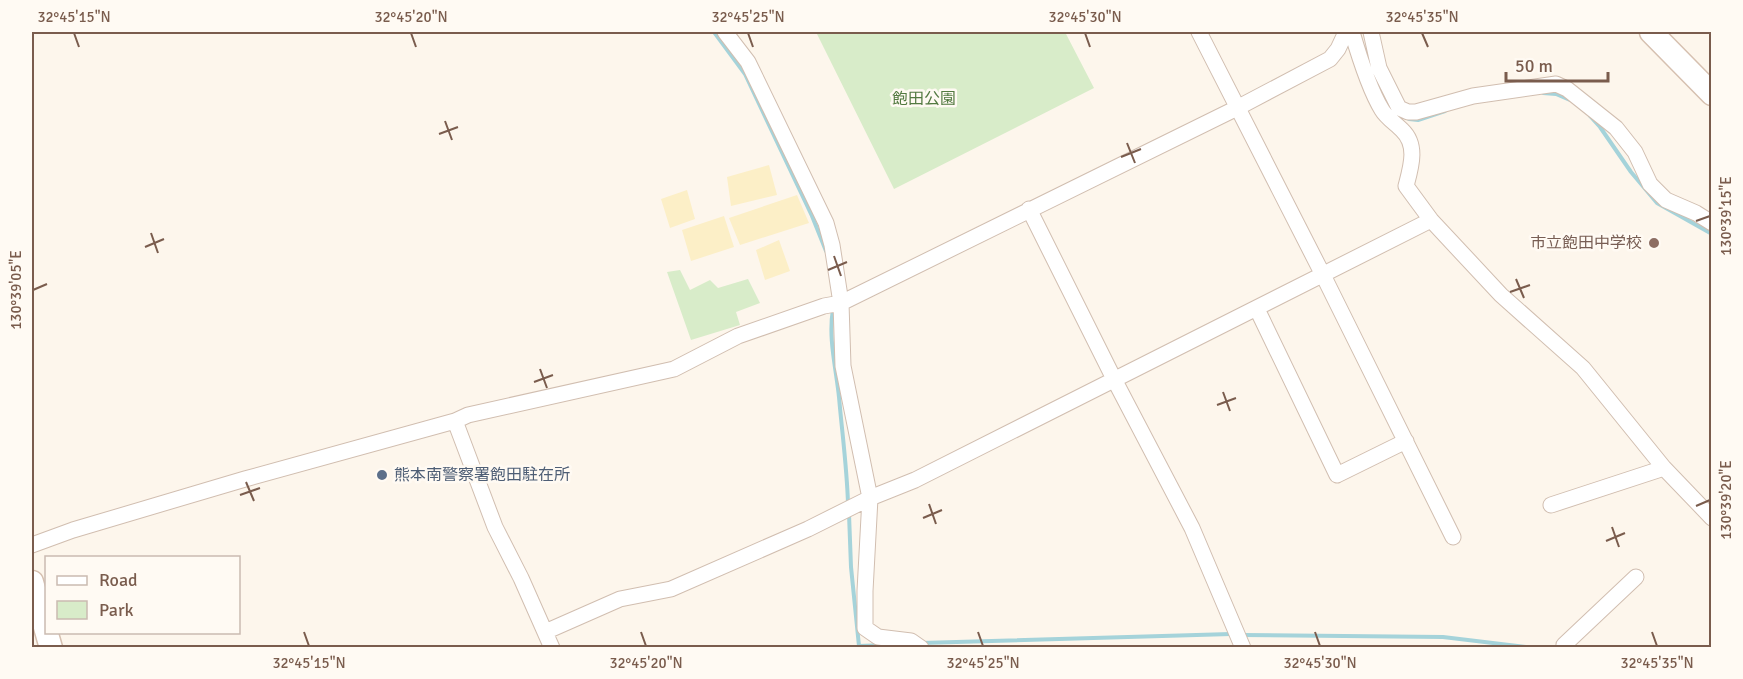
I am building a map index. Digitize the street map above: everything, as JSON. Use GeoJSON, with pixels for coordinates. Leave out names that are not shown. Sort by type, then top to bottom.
{"type":"FeatureCollection","features":[{"type":"Feature","properties":{"kind":"main road"},"geometry":{"type":"LineString","coordinates":[[1651,32],[1712,94]]}},
{"type":"Feature","properties":{"kind":"main road"},"geometry":{"type":"LineString","coordinates":[[32,582],[45,627]]}},
{"type":"Feature","properties":{"kind":"street"},"geometry":{"type":"LineString","coordinates":[[725,32],[748,62],[826,223],[832,245],[841,303],[843,366],[870,498],[865,628],[878,637],[911,641],[921,648]]}},
{"type":"Feature","properties":{"kind":"street"},"geometry":{"type":"LineString","coordinates":[[1199,32],[1453,537]]}},
{"type":"Feature","properties":{"kind":"street"},"geometry":{"type":"LineString","coordinates":[[32,545],[73,530],[245,479],[455,421],[468,415],[674,369],[738,336],[824,306],[841,303],[1238,108],[1330,59],[1346,32]]}},
{"type":"Feature","properties":{"kind":"street"},"geometry":{"type":"LineString","coordinates":[[1353,32],[1360,59],[1382,111],[1406,133],[1413,149],[1412,164],[1406,186],[1431,220],[1501,295],[1583,368],[1665,468],[1712,518]]}},
{"type":"Feature","properties":{"kind":"street"},"geometry":{"type":"LineString","coordinates":[[1371,32],[1379,68],[1399,108],[1416,112],[1473,96],[1556,84],[1567,89],[1616,128],[1635,152],[1650,184],[1666,200],[1712,223]]}},
{"type":"Feature","properties":{"kind":"street"},"geometry":{"type":"LineString","coordinates":[[1029,209],[1192,528],[1243,648]]}},
{"type":"Feature","properties":{"kind":"street"},"geometry":{"type":"LineString","coordinates":[[546,632],[620,599],[671,589],[808,529],[870,498],[915,480],[1431,220]]}},
{"type":"Feature","properties":{"kind":"street"},"geometry":{"type":"LineString","coordinates":[[1257,309],[1337,475],[1406,441]]}},
{"type":"Feature","properties":{"kind":"street"},"geometry":{"type":"LineString","coordinates":[[455,421],[495,527],[552,648]]}},
{"type":"Feature","properties":{"kind":"street"},"geometry":{"type":"LineString","coordinates":[[1551,505],[1665,468]]}},
{"type":"Feature","properties":{"kind":"street"},"geometry":{"type":"LineString","coordinates":[[1565,648],[1564,645],[1636,577]]}},
{"type":"Feature","properties":{"kind":"green space","name":"飽田公園"},"geometry":{"type":"Polygon","coordinates":[[[816,32],[1065,32],[1094,88],[894,189],[816,32]]]}},
{"type":"Feature","properties":{"kind":"green space"},"geometry":{"type":"Polygon","coordinates":[[[680,270],[690,290],[710,280],[718,288],[748,279],[760,303],[736,312],[740,325],[691,340],[667,272],[680,270]]]}},
{"type":"Feature","properties":{"kind":"sand"},"geometry":{"type":"Polygon","coordinates":[[[769,165],[777,195],[731,206],[727,177],[769,165]]]}},
{"type":"Feature","properties":{"kind":"sand"},"geometry":{"type":"Polygon","coordinates":[[[687,190],[695,219],[670,228],[661,199],[687,190]]]}},
{"type":"Feature","properties":{"kind":"sand"},"geometry":{"type":"Polygon","coordinates":[[[797,195],[809,223],[740,245],[729,218],[797,195]]]}},
{"type":"Feature","properties":{"kind":"sand"},"geometry":{"type":"Polygon","coordinates":[[[724,216],[734,247],[691,261],[682,230],[724,216]]]}},
{"type":"Feature","properties":{"kind":"sand"},"geometry":{"type":"Polygon","coordinates":[[[779,240],[790,271],[765,280],[756,250],[779,240]]]}},
{"type":"Feature","properties":{"kind":"waterway"},"geometry":{"type":"LineString","coordinates":[[714,32],[745,74],[812,216],[826,251]]}},
{"type":"Feature","properties":{"kind":"waterway"},"geometry":{"type":"LineString","coordinates":[[1543,93],[1556,94],[1570,100]]}},
{"type":"Feature","properties":{"kind":"waterway"},"geometry":{"type":"LineString","coordinates":[[1409,119],[1418,120],[1445,111]]}},
{"type":"Feature","properties":{"kind":"waterway"},"geometry":{"type":"LineString","coordinates":[[1590,116],[1657,203],[1712,234]]}},
{"type":"Feature","properties":{"kind":"waterway"},"geometry":{"type":"LineString","coordinates":[[833,309],[832,342],[846,464],[848,504]]}},
{"type":"Feature","properties":{"kind":"waterway"},"geometry":{"type":"LineString","coordinates":[[849,514],[851,567],[859,646],[887,645]]}},
{"type":"Feature","properties":{"kind":"waterway"},"geometry":{"type":"LineString","coordinates":[[921,643],[1231,634]]}},
{"type":"Feature","properties":{"kind":"waterway"},"geometry":{"type":"LineString","coordinates":[[1242,635],[1443,637],[1534,648]]}},
{"type":"Feature","properties":{"kind":"place","name":"市立飽田中学校"},"geometry":{"type":"Point","coordinates":[1654,243]}},
{"type":"Feature","properties":{"kind":"place","name":"熊本南警察署飽田駐在所"},"geometry":{"type":"Point","coordinates":[382,475]}}]}
